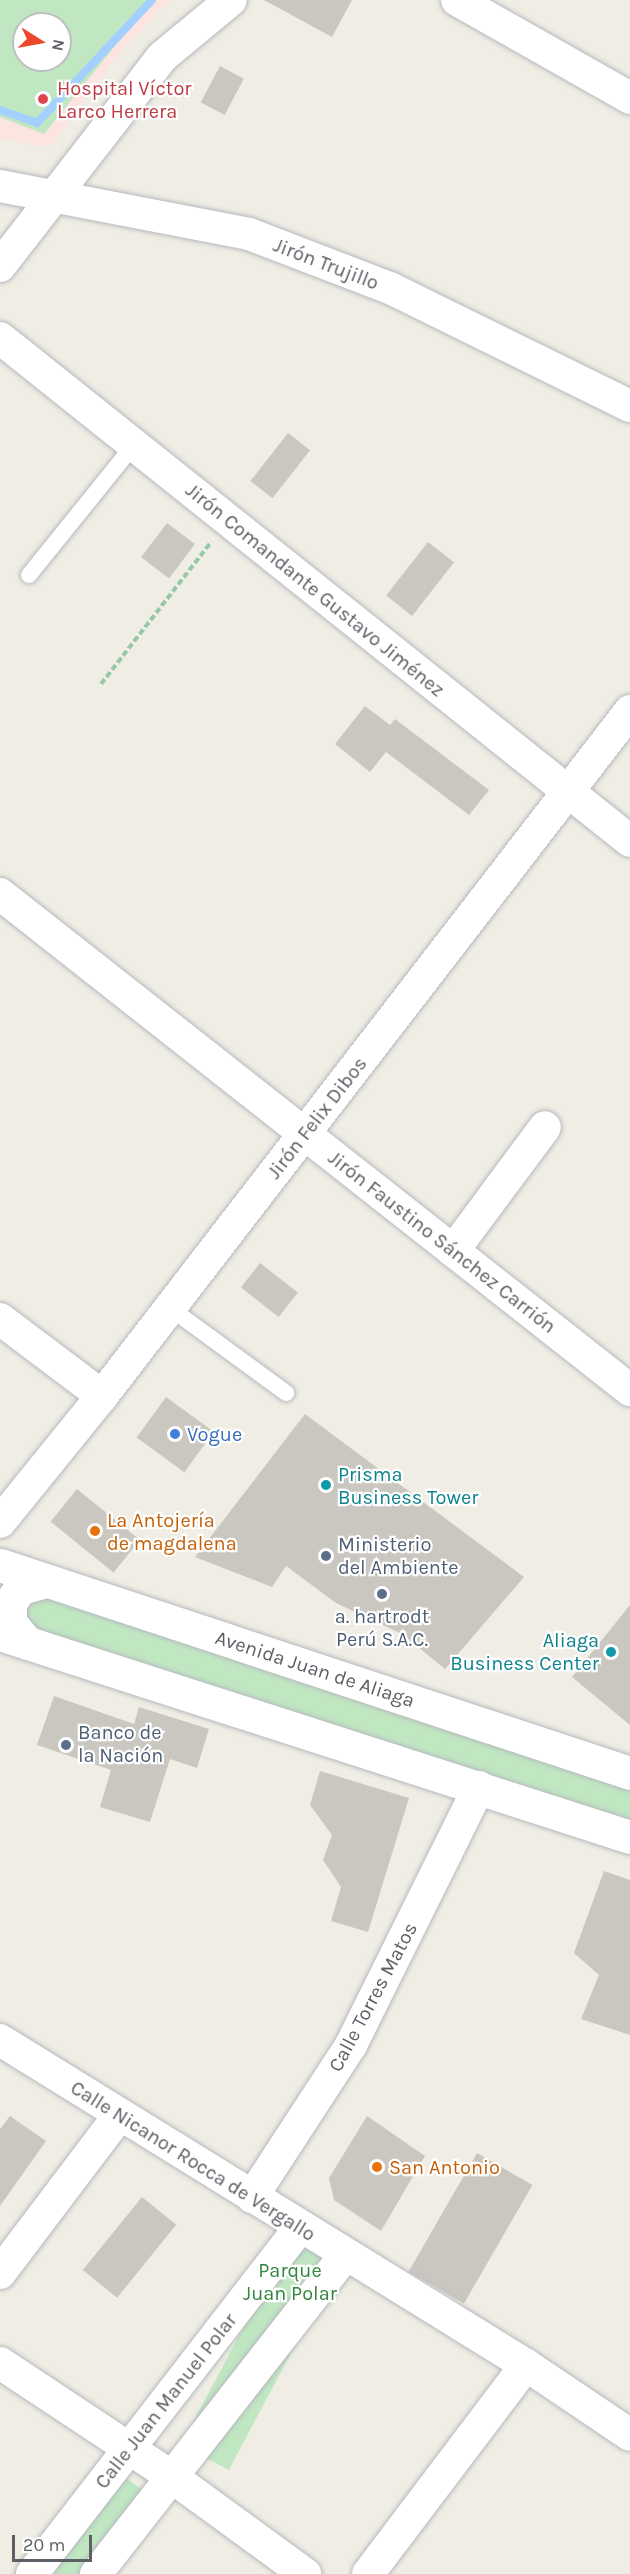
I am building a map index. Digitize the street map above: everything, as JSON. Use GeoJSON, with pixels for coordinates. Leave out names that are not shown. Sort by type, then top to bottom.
{"type":"FeatureCollection","features":[{"type":"Feature","properties":{"kind":"main road","name":"Avenida Juan de Aliaga"},"geometry":{"type":"LineString","coordinates":[[0,1565],[630,1773]]}},
{"type":"Feature","properties":{"kind":"main road"},"geometry":{"type":"LineString","coordinates":[[46,1581],[20,1588],[10,1604],[10,1622],[14,1638],[630,1837]]}},
{"type":"Feature","properties":{"kind":"street"},"geometry":{"type":"LineString","coordinates":[[0,266],[162,57],[231,0]]}},
{"type":"Feature","properties":{"kind":"street"},"geometry":{"type":"LineString","coordinates":[[457,0],[624,88]]}},
{"type":"Feature","properties":{"kind":"street","name":"Jirón Trujillo"},"geometry":{"type":"LineString","coordinates":[[0,186],[249,234],[390,288],[630,406]]}},
{"type":"Feature","properties":{"kind":"street","name":"Jirón Comandante Gustavo Jiménez"},"geometry":{"type":"LineString","coordinates":[[0,338],[630,841]]}},
{"type":"Feature","properties":{"kind":"street","name":"Jirón Felix Dibos"},"geometry":{"type":"LineString","coordinates":[[0,1522],[102,1396],[630,711]]}},
{"type":"Feature","properties":{"kind":"street","name":"Jirón Faustino Sánchez Carrión"},"geometry":{"type":"LineString","coordinates":[[0,894],[630,1390]]}},
{"type":"Feature","properties":{"kind":"street"},"geometry":{"type":"LineString","coordinates":[[453,1251],[545,1127]]}},
{"type":"Feature","properties":{"kind":"street"},"geometry":{"type":"LineString","coordinates":[[0,1319],[102,1396]]}},
{"type":"Feature","properties":{"kind":"street","name":"Calle Torres Matos"},"geometry":{"type":"LineString","coordinates":[[252,2197],[351,2045],[479,1787]]}},
{"type":"Feature","properties":{"kind":"street","name":"Calle Nicanor Rocca de Vergallo"},"geometry":{"type":"LineString","coordinates":[[0,2040],[118,2117],[526,2365],[630,2434]]}},
{"type":"Feature","properties":{"kind":"street"},"geometry":{"type":"LineString","coordinates":[[0,2273],[118,2117]]}},
{"type":"Feature","properties":{"kind":"street","name":"Calle Juan Manuel Polar"},"geometry":{"type":"LineString","coordinates":[[32,2574],[298,2228]]}},
{"type":"Feature","properties":{"kind":"street"},"geometry":{"type":"LineString","coordinates":[[96,2574],[345,2255]]}},
{"type":"Feature","properties":{"kind":"street"},"geometry":{"type":"LineString","coordinates":[[0,2363],[172,2477],[305,2574]]}},
{"type":"Feature","properties":{"kind":"street"},"geometry":{"type":"LineString","coordinates":[[368,2574],[526,2365]]}},
{"type":"Feature","properties":{"kind":"lane"},"geometry":{"type":"LineString","coordinates":[[29,575],[133,446]]}},
{"type":"Feature","properties":{"kind":"lane"},"geometry":{"type":"LineString","coordinates":[[170,1308],[286,1393]]}},
{"type":"Feature","properties":{"kind":"path"},"geometry":{"type":"LineString","coordinates":[[101,684],[228,520]]}},
{"type":"Feature","properties":{"kind":"shaded area","name":"Hospital Víctor Larco Herrera"},"geometry":{"type":"Polygon","coordinates":[[[0,0],[169,0],[115,59],[50,147],[0,139],[0,0]]]}},
{"type":"Feature","properties":{"kind":"green space","name":"Hospital Víctor Larco Herrera"},"geometry":{"type":"Polygon","coordinates":[[[0,0],[152,0],[44,134],[0,117],[0,0]]]}},
{"type":"Feature","properties":{"kind":"green space"},"geometry":{"type":"Polygon","coordinates":[[[14,1573],[630,1784],[630,1826],[0,1627],[14,1573]]]}},
{"type":"Feature","properties":{"kind":"green space","name":"Parque Juan Polar"},"geometry":{"type":"Polygon","coordinates":[[[291,2238],[339,2263],[229,2470],[181,2445],[291,2238]]]}},
{"type":"Feature","properties":{"kind":"green space"},"geometry":{"type":"Polygon","coordinates":[[[113,2468],[154,2499],[96,2574],[34,2574],[113,2468]]]}},
{"type":"Feature","properties":{"kind":"building"},"geometry":{"type":"Polygon","coordinates":[[[264,0],[352,0],[332,37],[264,0]]]}},
{"type":"Feature","properties":{"kind":"building"},"geometry":{"type":"Polygon","coordinates":[[[220,66],[244,79],[225,115],[201,102],[220,66]]]}},
{"type":"Feature","properties":{"kind":"building"},"geometry":{"type":"Polygon","coordinates":[[[288,433],[310,450],[273,498],[250,481],[288,433]]]}},
{"type":"Feature","properties":{"kind":"building"},"geometry":{"type":"Polygon","coordinates":[[[167,523],[195,544],[169,578],[141,557],[167,523]]]}},
{"type":"Feature","properties":{"kind":"building"},"geometry":{"type":"Polygon","coordinates":[[[428,542],[454,562],[412,616],[386,596],[428,542]]]}},
{"type":"Feature","properties":{"kind":"building"},"geometry":{"type":"Polygon","coordinates":[[[365,706],[390,725],[395,719],[489,790],[469,815],[386,752],[370,772],[335,744],[365,706]]]}},
{"type":"Feature","properties":{"kind":"building"},"geometry":{"type":"Polygon","coordinates":[[[260,1263],[298,1293],[279,1317],[241,1287],[260,1263]]]}},
{"type":"Feature","properties":{"kind":"building","name":"Vogue"},"geometry":{"type":"Polygon","coordinates":[[[166,1397],[214,1432],[184,1472],[137,1437],[166,1397]]]}},
{"type":"Feature","properties":{"kind":"building","name":"Prisma Business Tower"},"geometry":{"type":"Polygon","coordinates":[[[305,1414],[524,1577],[445,1669],[402,1634],[336,1603],[286,1566],[272,1587],[195,1557],[305,1414]]]}},
{"type":"Feature","properties":{"kind":"building","name":"La Antojería de magdalena"},"geometry":{"type":"Polygon","coordinates":[[[77,1489],[140,1540],[114,1573],[51,1522],[77,1489]]]}},
{"type":"Feature","properties":{"kind":"building","name":"Aliaga Business Center"},"geometry":{"type":"Polygon","coordinates":[[[630,1605],[630,1725],[572,1677],[630,1605]]]}},
{"type":"Feature","properties":{"kind":"building"},"geometry":{"type":"Polygon","coordinates":[[[54,1696],[134,1724],[139,1707],[209,1729],[197,1768],[170,1759],[150,1822],[100,1807],[111,1770],[37,1745],[54,1696]]]}},
{"type":"Feature","properties":{"kind":"building"},"geometry":{"type":"Polygon","coordinates":[[[320,1771],[409,1798],[368,1932],[331,1921],[341,1887],[323,1860],[332,1835],[310,1805],[320,1771]]]}},
{"type":"Feature","properties":{"kind":"building"},"geometry":{"type":"Polygon","coordinates":[[[604,1871],[630,1880],[630,2035],[581,2019],[599,1975],[574,1953],[604,1871]]]}},
{"type":"Feature","properties":{"kind":"building"},"geometry":{"type":"Polygon","coordinates":[[[10,2116],[46,2141],[0,2206],[0,2129],[10,2116]]]}},
{"type":"Feature","properties":{"kind":"building","name":"San Antonio"},"geometry":{"type":"Polygon","coordinates":[[[367,2116],[425,2156],[381,2231],[334,2200],[329,2178],[367,2116]]]}},
{"type":"Feature","properties":{"kind":"building"},"geometry":{"type":"Polygon","coordinates":[[[477,2153],[532,2185],[464,2304],[408,2272],[477,2153]]]}},
{"type":"Feature","properties":{"kind":"building"},"geometry":{"type":"Polygon","coordinates":[[[142,2197],[176,2225],[117,2298],[83,2270],[142,2197]]]}},
{"type":"Feature","properties":{"kind":"waterway"},"geometry":{"type":"LineString","coordinates":[[0,110],[37,123],[152,0]]}},
{"type":"Feature","properties":{"kind":"place","name":"Hospital Víctor Larco Herrera"},"geometry":{"type":"Point","coordinates":[43,99]}},
{"type":"Feature","properties":{"kind":"place","name":"Vogue"},"geometry":{"type":"Point","coordinates":[175,1434]}},
{"type":"Feature","properties":{"kind":"place","name":"Prisma Business Tower"},"geometry":{"type":"Point","coordinates":[326,1485]}},
{"type":"Feature","properties":{"kind":"place","name":"La Antojería de magdalena"},"geometry":{"type":"Point","coordinates":[95,1531]}},
{"type":"Feature","properties":{"kind":"place","name":"Ministerio del Ambiente"},"geometry":{"type":"Point","coordinates":[326,1556]}},
{"type":"Feature","properties":{"kind":"place","name":"a. hartrodt Perú S.A.C."},"geometry":{"type":"Point","coordinates":[382,1594]}},
{"type":"Feature","properties":{"kind":"place","name":"Aliaga Business Center"},"geometry":{"type":"Point","coordinates":[611,1652]}},
{"type":"Feature","properties":{"kind":"place","name":"Banco de la Nación"},"geometry":{"type":"Point","coordinates":[66,1745]}},
{"type":"Feature","properties":{"kind":"place","name":"San Antonio"},"geometry":{"type":"Point","coordinates":[377,2167]}}]}
